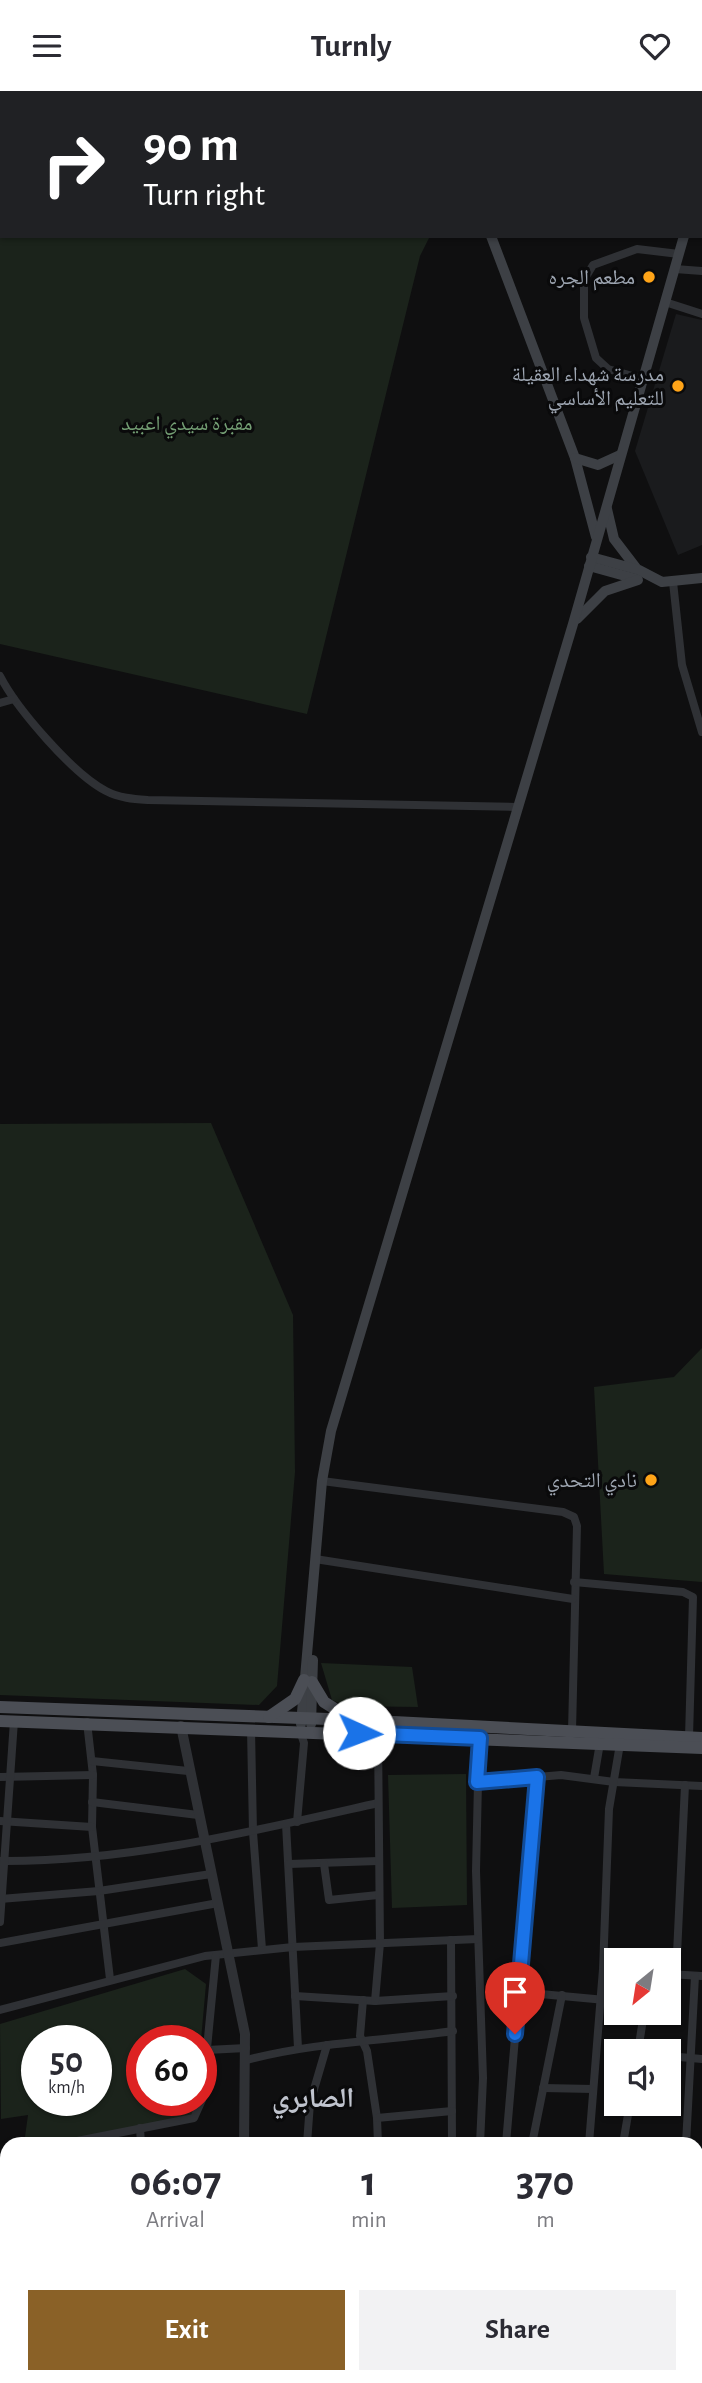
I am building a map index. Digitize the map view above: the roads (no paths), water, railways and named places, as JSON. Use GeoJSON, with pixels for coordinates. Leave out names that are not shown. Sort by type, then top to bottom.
{"type":"FeatureCollection","features":[{"type":"Feature","properties":{"kind":"main road"},"geometry":{"type":"LineString","coordinates":[[492,238],[575,458],[596,540]]}},
{"type":"Feature","properties":{"kind":"main road"},"geometry":{"type":"LineString","coordinates":[[305,1728],[315,1559],[322,1481],[331,1431],[573,624],[683,238]]}},
{"type":"Feature","properties":{"kind":"main road"},"geometry":{"type":"LineString","coordinates":[[575,458],[598,465],[620,455]]}},
{"type":"Feature","properties":{"kind":"main road"},"geometry":{"type":"LineString","coordinates":[[607,500],[608,520],[614,539],[624,556],[642,576]]}},
{"type":"Feature","properties":{"kind":"main road"},"geometry":{"type":"LineString","coordinates":[[590,561],[673,582],[702,577]]}},
{"type":"Feature","properties":{"kind":"main road"},"geometry":{"type":"LineString","coordinates":[[573,624],[587,606],[605,591],[642,576]]}},
{"type":"Feature","properties":{"kind":"main road"},"geometry":{"type":"LineString","coordinates":[[266,1718],[295,1699],[308,1681]]}},
{"type":"Feature","properties":{"kind":"main road"},"geometry":{"type":"LineString","coordinates":[[308,1681],[331,1708],[355,1720]]}},
{"type":"Feature","properties":{"kind":"main road"},"geometry":{"type":"LineString","coordinates":[[0,1707],[266,1718],[305,1728],[355,1720],[695,1738]]}},
{"type":"Feature","properties":{"kind":"main road"},"geometry":{"type":"LineString","coordinates":[[0,1721],[251,1729],[305,1728],[702,1748]]}},
{"type":"Feature","properties":{"kind":"street"},"geometry":{"type":"LineString","coordinates":[[643,379],[608,369],[596,358],[584,319],[584,280],[590,267],[632,250],[646,248],[679,254]]}},
{"type":"Feature","properties":{"kind":"street"},"geometry":{"type":"LineString","coordinates":[[675,269],[702,271]]}},
{"type":"Feature","properties":{"kind":"street"},"geometry":{"type":"LineString","coordinates":[[665,302],[702,314]]}},
{"type":"Feature","properties":{"kind":"street"},"geometry":{"type":"LineString","coordinates":[[673,582],[682,665],[702,732]]}},
{"type":"Feature","properties":{"kind":"street"},"geometry":{"type":"LineString","coordinates":[[0,676],[14,699],[86,777],[119,796],[148,800],[517,807]]}},
{"type":"Feature","properties":{"kind":"street"},"geometry":{"type":"LineString","coordinates":[[0,703],[14,699]]}},
{"type":"Feature","properties":{"kind":"street"},"geometry":{"type":"LineString","coordinates":[[322,1481],[570,1515],[577,1526],[573,1599],[572,1731]]}},
{"type":"Feature","properties":{"kind":"street"},"geometry":{"type":"LineString","coordinates":[[315,1559],[573,1599]]}},
{"type":"Feature","properties":{"kind":"street"},"geometry":{"type":"LineString","coordinates":[[574,1582],[684,1592],[694,1597],[695,1738]]}},
{"type":"Feature","properties":{"kind":"street"},"geometry":{"type":"LineString","coordinates":[[0,1922],[4,1821],[12,1777],[14,1721]]}},
{"type":"Feature","properties":{"kind":"street"},"geometry":{"type":"LineString","coordinates":[[87,1722],[93,1775],[92,1826],[110,1979]]}},
{"type":"Feature","properties":{"kind":"street"},"geometry":{"type":"LineString","coordinates":[[181,1725],[188,1771],[229,1954],[246,2048],[244,2137]]}},
{"type":"Feature","properties":{"kind":"street"},"geometry":{"type":"LineString","coordinates":[[297,1822],[305,1728]]}},
{"type":"Feature","properties":{"kind":"street"},"geometry":{"type":"LineString","coordinates":[[251,1729],[253,1832],[262,1949]]}},
{"type":"Feature","properties":{"kind":"street"},"geometry":{"type":"LineString","coordinates":[[375,2001],[380,1943],[378,1733]]}},
{"type":"Feature","properties":{"kind":"street"},"geometry":{"type":"LineString","coordinates":[[480,1738],[477,1782],[478,1939],[483,2078],[480,2137]]}},
{"type":"Feature","properties":{"kind":"street"},"geometry":{"type":"LineString","coordinates":[[594,1778],[600,1743]]}},
{"type":"Feature","properties":{"kind":"street"},"geometry":{"type":"LineString","coordinates":[[590,2137],[603,1969],[609,1809],[621,1744]]}},
{"type":"Feature","properties":{"kind":"street"},"geometry":{"type":"LineString","coordinates":[[92,1761],[188,1771]]}},
{"type":"Feature","properties":{"kind":"street"},"geometry":{"type":"LineString","coordinates":[[0,1777],[93,1775]]}},
{"type":"Feature","properties":{"kind":"street"},"geometry":{"type":"LineString","coordinates":[[477,1782],[561,1775],[702,1786]]}},
{"type":"Feature","properties":{"kind":"street"},"geometry":{"type":"LineString","coordinates":[[507,2137],[537,1777]]}},
{"type":"Feature","properties":{"kind":"street"},"geometry":{"type":"LineString","coordinates":[[674,1948],[685,1785]]}},
{"type":"Feature","properties":{"kind":"street"},"geometry":{"type":"LineString","coordinates":[[92,1802],[198,1815]]}},
{"type":"Feature","properties":{"kind":"street"},"geometry":{"type":"LineString","coordinates":[[3,1861],[95,1857],[253,1832],[378,1803]]}},
{"type":"Feature","properties":{"kind":"street"},"geometry":{"type":"LineString","coordinates":[[4,1821],[92,1826]]}},
{"type":"Feature","properties":{"kind":"street"},"geometry":{"type":"LineString","coordinates":[[286,1824],[298,2048]]}},
{"type":"Feature","properties":{"kind":"street"},"geometry":{"type":"LineString","coordinates":[[289,1864],[378,1861]]}},
{"type":"Feature","properties":{"kind":"street"},"geometry":{"type":"LineString","coordinates":[[324,1864],[329,1900],[378,1895]]}},
{"type":"Feature","properties":{"kind":"street"},"geometry":{"type":"LineString","coordinates":[[1,1899],[99,1891],[211,1874]]}},
{"type":"Feature","properties":{"kind":"street"},"geometry":{"type":"LineString","coordinates":[[0,1943],[218,1903]]}},
{"type":"Feature","properties":{"kind":"street"},"geometry":{"type":"LineString","coordinates":[[0,2010],[110,1979],[216,1955],[293,1947],[478,1939]]}},
{"type":"Feature","properties":{"kind":"street"},"geometry":{"type":"LineString","coordinates":[[451,1940],[452,2137]]}},
{"type":"Feature","properties":{"kind":"street"},"geometry":{"type":"LineString","coordinates":[[209,2025],[216,1955]]}},
{"type":"Feature","properties":{"kind":"street"},"geometry":{"type":"LineString","coordinates":[[681,1975],[699,1976],[686,2137]]}},
{"type":"Feature","properties":{"kind":"street"},"geometry":{"type":"LineString","coordinates":[[519,1992],[604,1999]]}},
{"type":"Feature","properties":{"kind":"street"},"geometry":{"type":"LineString","coordinates":[[533,2137],[562,1995]]}},
{"type":"Feature","properties":{"kind":"street"},"geometry":{"type":"LineString","coordinates":[[295,1996],[375,2001],[453,1996]]}},
{"type":"Feature","properties":{"kind":"street"},"geometry":{"type":"LineString","coordinates":[[363,2000],[360,2036],[377,2118],[378,2137]]}},
{"type":"Feature","properties":{"kind":"street"},"geometry":{"type":"LineString","coordinates":[[247,2060],[298,2048],[363,2043],[453,2031]]}},
{"type":"Feature","properties":{"kind":"street"},"geometry":{"type":"LineString","coordinates":[[308,2137],[310,2103],[327,2045]]}},
{"type":"Feature","properties":{"kind":"street"},"geometry":{"type":"LineString","coordinates":[[217,2049],[246,2048]]}},
{"type":"Feature","properties":{"kind":"street"},"geometry":{"type":"LineString","coordinates":[[681,2057],[702,2059]]}},
{"type":"Feature","properties":{"kind":"street"},"geometry":{"type":"LineString","coordinates":[[543,2088],[593,2089]]}},
{"type":"Feature","properties":{"kind":"street"},"geometry":{"type":"LineString","coordinates":[[377,2118],[452,2111]]}},
{"type":"Feature","properties":{"kind":"street"},"geometry":{"type":"LineString","coordinates":[[98,2137],[195,2116]]}},
{"type":"Feature","properties":{"kind":"street"},"geometry":{"type":"LineString","coordinates":[[624,2137],[627,2116]]}},
{"type":"Feature","properties":{"kind":"street"},"geometry":{"type":"LineString","coordinates":[[140,2129],[141,2137]]}},
{"type":"Feature","properties":{"kind":"place","name":"مطعم الجره"},"geometry":{"type":"Point","coordinates":[649,277]}},
{"type":"Feature","properties":{"kind":"place","name":"مدرسة شهداء العقيلة للتعليم الأساسي"},"geometry":{"type":"Point","coordinates":[678,386]}},
{"type":"Feature","properties":{"kind":"place","name":"نادي التحدي"},"geometry":{"type":"Point","coordinates":[651,1480]}},
{"type":"Feature","properties":{"kind":"district","name":"الصابري"},"geometry":{"type":"Point","coordinates":[313,2097]}},
{"type":"Feature","properties":{"kind":"park label","name":"مقبرة سيدي اعبيد"},"geometry":{"type":"Point","coordinates":[187,423]}}]}
